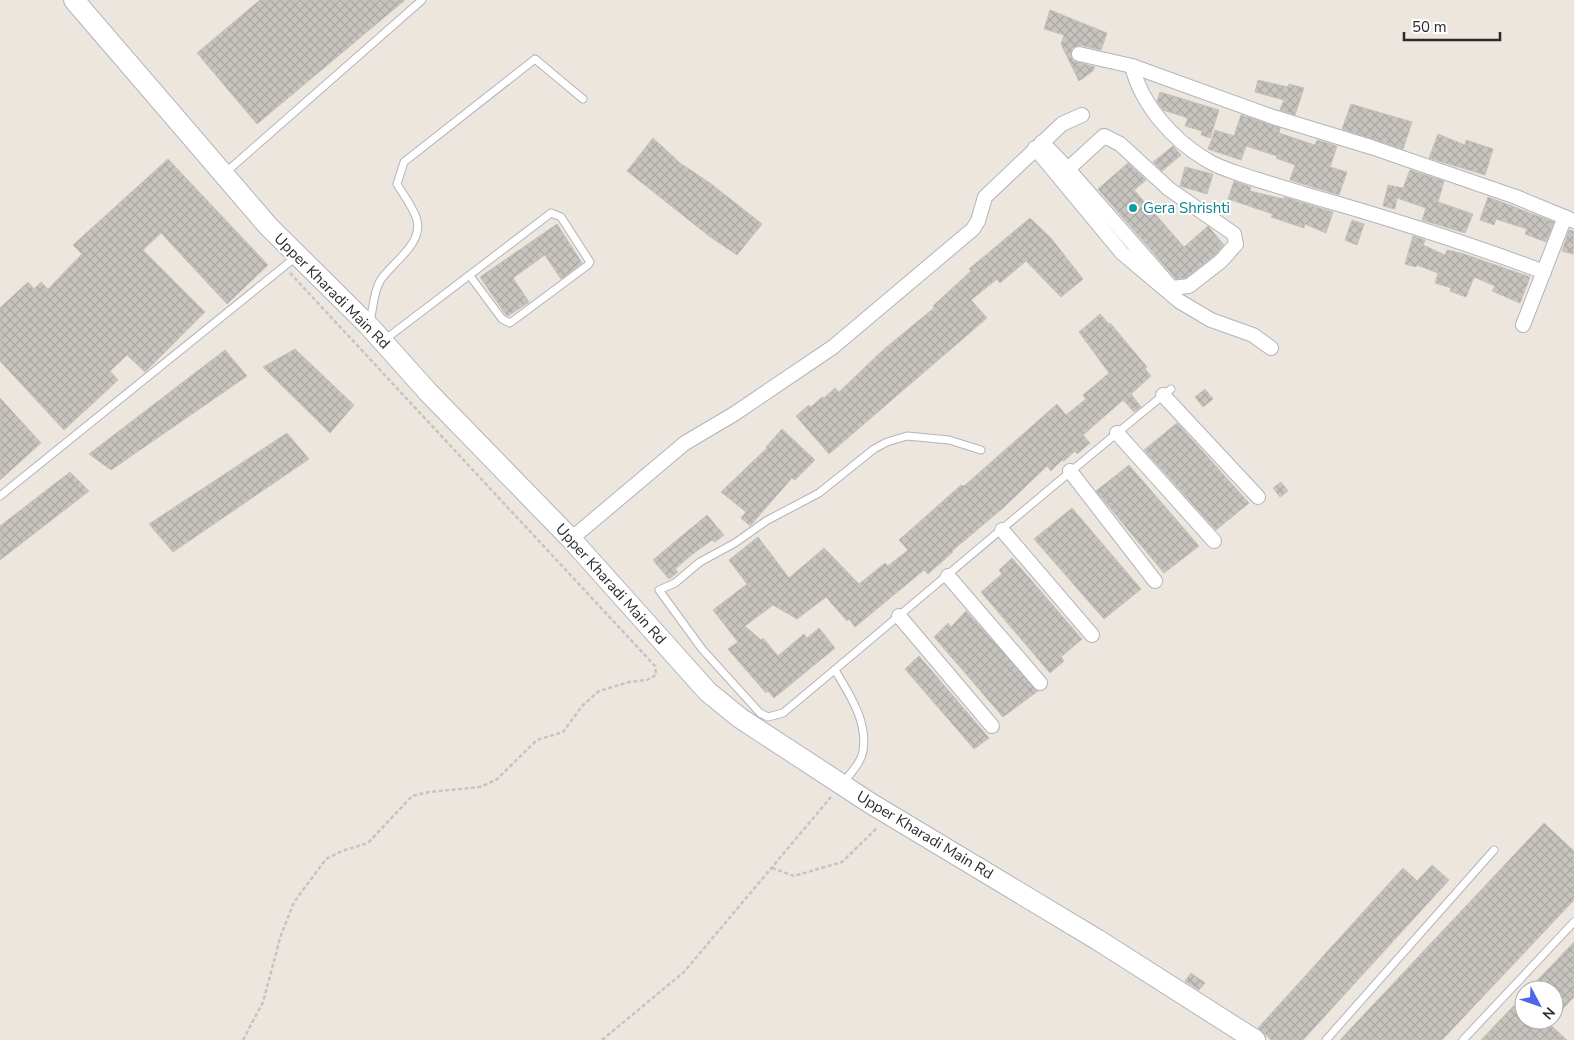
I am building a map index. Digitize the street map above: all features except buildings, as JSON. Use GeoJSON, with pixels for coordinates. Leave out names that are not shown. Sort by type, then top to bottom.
{"type":"FeatureCollection","features":[{"type":"Feature","properties":{"kind":"street","name":"Upper Kharadi Main Rd"},"geometry":{"type":"LineString","coordinates":[[74,0],[269,227],[291,261],[370,326],[428,392],[570,539],[708,692],[740,718],[841,784],[1098,940],[1255,1040]]}},
{"type":"Feature","properties":{"kind":"street"},"geometry":{"type":"LineString","coordinates":[[1079,54],[1132,66],[1273,117],[1371,147],[1516,197],[1569,219],[1544,272],[1523,325]]}},
{"type":"Feature","properties":{"kind":"street"},"geometry":{"type":"LineString","coordinates":[[1132,66],[1138,87],[1150,107],[1180,140],[1206,160],[1300,194],[1400,221],[1501,255],[1544,272]]}},
{"type":"Feature","properties":{"kind":"street"},"geometry":{"type":"LineString","coordinates":[[570,539],[685,443],[734,414],[833,347],[973,229],[978,221],[985,197],[1062,124],[1082,115]]}},
{"type":"Feature","properties":{"kind":"street"},"geometry":{"type":"LineString","coordinates":[[1039,145],[1068,168],[1172,288],[1189,286],[1221,260],[1236,244],[1234,234],[1169,189],[1120,144],[1104,136],[1068,168]]}},
{"type":"Feature","properties":{"kind":"street"},"geometry":{"type":"LineString","coordinates":[[1039,145],[1122,253],[1179,302],[1211,320],[1253,335],[1271,348]]}},
{"type":"Feature","properties":{"kind":"street"},"geometry":{"type":"LineString","coordinates":[[1167,392],[1258,497]]}},
{"type":"Feature","properties":{"kind":"street"},"geometry":{"type":"LineString","coordinates":[[1117,433],[1214,541]]}},
{"type":"Feature","properties":{"kind":"street"},"geometry":{"type":"LineString","coordinates":[[1070,471],[1155,581]]}},
{"type":"Feature","properties":{"kind":"street"},"geometry":{"type":"LineString","coordinates":[[1002,530],[1092,635]]}},
{"type":"Feature","properties":{"kind":"street"},"geometry":{"type":"LineString","coordinates":[[948,576],[1040,683]]}},
{"type":"Feature","properties":{"kind":"street"},"geometry":{"type":"LineString","coordinates":[[899,616],[992,726]]}},
{"type":"Feature","properties":{"kind":"lane"},"geometry":{"type":"LineString","coordinates":[[224,173],[422,0]]}},
{"type":"Feature","properties":{"kind":"lane"},"geometry":{"type":"LineString","coordinates":[[370,326],[378,285],[408,249],[415,238],[418,228],[417,218],[397,184],[404,162],[535,59],[583,99]]}},
{"type":"Feature","properties":{"kind":"lane"},"geometry":{"type":"LineString","coordinates":[[383,341],[551,213],[561,216],[590,262],[510,323],[502,319],[470,276]]}},
{"type":"Feature","properties":{"kind":"lane"},"geometry":{"type":"LineString","coordinates":[[0,496],[291,261]]}},
{"type":"Feature","properties":{"kind":"lane"},"geometry":{"type":"LineString","coordinates":[[981,450],[948,440],[907,436],[887,442],[874,449],[819,492],[766,521],[735,543],[700,562],[675,583],[659,590],[702,649],[760,713],[768,717],[783,713],[1002,530],[1028,504],[1167,392]]}},
{"type":"Feature","properties":{"kind":"lane"},"geometry":{"type":"LineString","coordinates":[[835,670],[853,700],[863,734],[863,752],[856,767],[841,784]]}},
{"type":"Feature","properties":{"kind":"lane"},"geometry":{"type":"LineString","coordinates":[[1326,1040],[1494,850]]}},
{"type":"Feature","properties":{"kind":"lane"},"geometry":{"type":"LineString","coordinates":[[1463,1040],[1574,922]]}},
{"type":"Feature","properties":{"kind":"path"},"geometry":{"type":"LineString","coordinates":[[242,1040],[263,1002],[281,935],[294,902],[326,859],[368,843],[412,796],[429,792],[480,787],[496,780],[537,740],[563,732],[582,706],[599,691],[629,682],[647,680],[656,675],[654,666],[291,261]]}},
{"type":"Feature","properties":{"kind":"path"},"geometry":{"type":"LineString","coordinates":[[602,1040],[684,972],[841,784]]}},
{"type":"Feature","properties":{"kind":"path"},"geometry":{"type":"LineString","coordinates":[[772,868],[794,876],[842,862],[890,815]]}},
{"type":"Feature","properties":{"kind":"place","name":"Gera Shrishti"},"geometry":{"type":"Point","coordinates":[1133,208]}}]}
